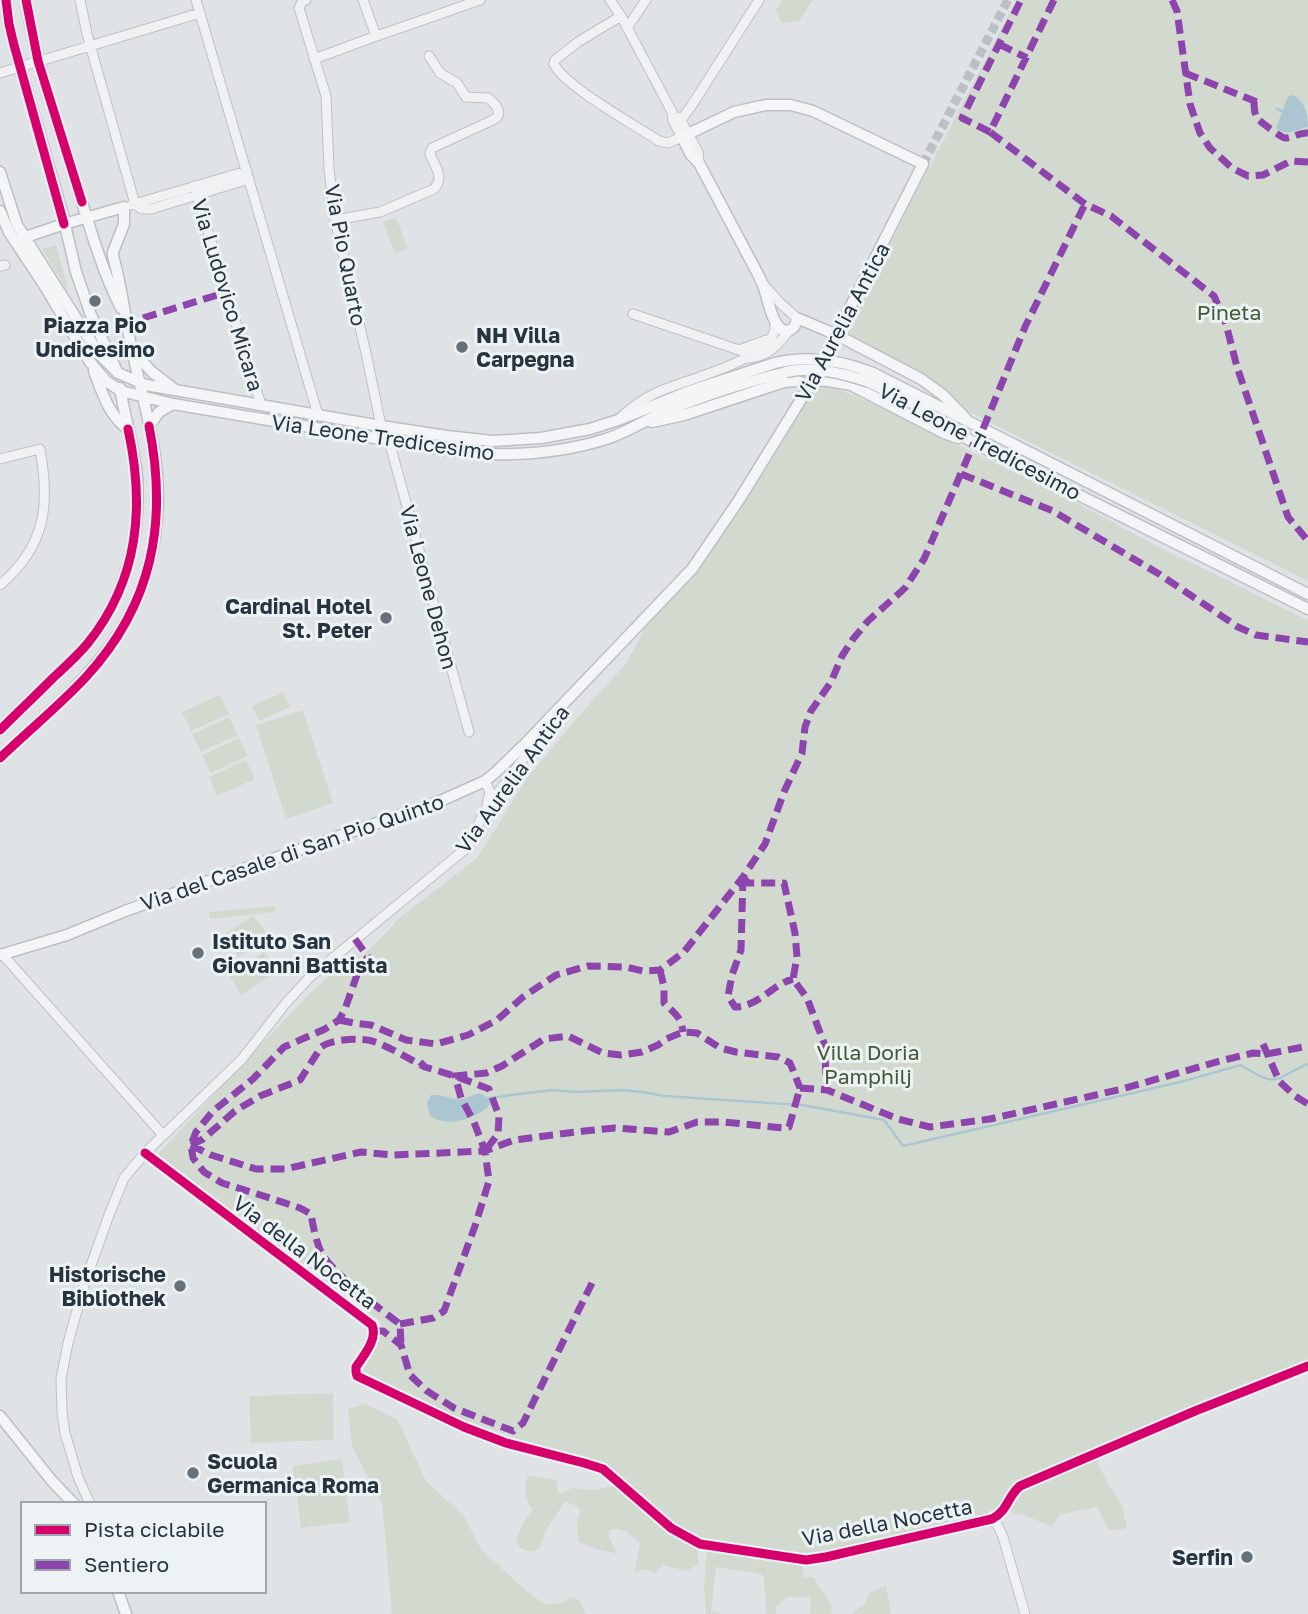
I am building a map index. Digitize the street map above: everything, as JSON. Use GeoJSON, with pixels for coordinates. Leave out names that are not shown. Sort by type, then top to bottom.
{"type":"FeatureCollection","features":[{"type":"Feature","properties":{"kind":"main road"},"geometry":{"type":"LineString","coordinates":[[0,730],[86,645],[106,616],[131,555],[137,516],[136,468],[118,373],[82,292],[19,66],[6,0]]}},
{"type":"Feature","properties":{"kind":"main road"},"geometry":{"type":"LineString","coordinates":[[26,0],[38,61],[87,217],[124,316]]}},
{"type":"Feature","properties":{"kind":"main road","name":"Via Aurelia Antica"},"geometry":{"type":"LineString","coordinates":[[559,709],[689,573],[739,500],[811,383],[923,164],[813,111],[790,105],[766,105],[734,112],[685,136]]}},
{"type":"Feature","properties":{"kind":"main road"},"geometry":{"type":"LineString","coordinates":[[685,136],[691,155],[699,163],[761,282],[775,322],[780,328],[788,331],[795,327],[797,318],[837,335],[921,379],[943,395],[969,422]]}},
{"type":"Feature","properties":{"kind":"main road"},"geometry":{"type":"LineString","coordinates":[[0,172],[20,239],[90,362],[113,416],[128,429]]}},
{"type":"Feature","properties":{"kind":"main road"},"geometry":{"type":"LineString","coordinates":[[20,239],[129,206]]}},
{"type":"Feature","properties":{"kind":"main road"},"geometry":{"type":"LineString","coordinates":[[0,758],[86,677],[111,646],[132,610],[148,570],[156,524],[157,476],[113,254],[129,206]]}},
{"type":"Feature","properties":{"kind":"main road"},"geometry":{"type":"LineString","coordinates":[[0,211],[6,228],[20,239],[99,354],[118,373]]}},
{"type":"Feature","properties":{"kind":"main road"},"geometry":{"type":"LineString","coordinates":[[132,349],[157,376],[176,390]]}},
{"type":"Feature","properties":{"kind":"main road","name":"Via Leone Tredicesimo"},"geometry":{"type":"LineString","coordinates":[[118,373],[140,384],[381,426],[492,441],[526,439],[590,429],[690,391],[775,363],[796,359],[821,359],[843,363],[922,408],[974,443],[1308,609]]}},
{"type":"Feature","properties":{"kind":"main road"},"geometry":{"type":"LineString","coordinates":[[90,362],[106,381],[121,391]]}},
{"type":"Feature","properties":{"kind":"main road","name":"Via Leone Tredicesimo"},"geometry":{"type":"LineString","coordinates":[[121,391],[173,404],[389,441],[472,454],[519,454],[557,451],[615,436],[668,410],[786,372],[804,369],[871,378],[969,422],[1308,594]]}},
{"type":"Feature","properties":{"kind":"main road"},"geometry":{"type":"LineString","coordinates":[[642,423],[684,415],[784,382],[811,383],[828,380],[851,385],[944,433],[974,443]]}},
{"type":"Feature","properties":{"kind":"main road"},"geometry":{"type":"LineString","coordinates":[[149,426],[159,412],[173,404]]}},
{"type":"Feature","properties":{"kind":"main road","name":"Via del Casale di San Pio Quinto"},"geometry":{"type":"LineString","coordinates":[[1,955],[66,935],[125,911],[460,793],[485,781],[559,709]]}},
{"type":"Feature","properties":{"kind":"main road"},"geometry":{"type":"LineString","coordinates":[[0,1416],[72,1502]]}},
{"type":"Feature","properties":{"kind":"main road"},"geometry":{"type":"LineString","coordinates":[[119,1593],[126,1614]]}},
{"type":"Feature","properties":{"kind":"street"},"geometry":{"type":"LineString","coordinates":[[80,0],[90,45],[133,193],[129,206],[195,191],[248,175]]}},
{"type":"Feature","properties":{"kind":"street"},"geometry":{"type":"LineString","coordinates":[[196,0],[318,415]]}},
{"type":"Feature","properties":{"kind":"street"},"geometry":{"type":"LineString","coordinates":[[363,0],[376,36]]}},
{"type":"Feature","properties":{"kind":"street"},"geometry":{"type":"LineString","coordinates":[[314,59],[480,0]]}},
{"type":"Feature","properties":{"kind":"street"},"geometry":{"type":"LineString","coordinates":[[627,28],[646,0]]}},
{"type":"Feature","properties":{"kind":"street"},"geometry":{"type":"LineString","coordinates":[[681,120],[759,0]]}},
{"type":"Feature","properties":{"kind":"street","name":"Via Pio Quarto"},"geometry":{"type":"LineString","coordinates":[[304,1],[299,8],[326,96],[329,169],[335,219],[381,426]]}},
{"type":"Feature","properties":{"kind":"street"},"geometry":{"type":"LineString","coordinates":[[613,2],[672,112],[681,120],[685,136]]}},
{"type":"Feature","properties":{"kind":"street"},"geometry":{"type":"LineString","coordinates":[[0,73],[200,13]]}},
{"type":"Feature","properties":{"kind":"street"},"geometry":{"type":"LineString","coordinates":[[621,16],[578,42],[555,60],[554,65],[571,83],[659,141],[668,143],[685,136]]}},
{"type":"Feature","properties":{"kind":"street"},"geometry":{"type":"LineString","coordinates":[[335,219],[380,212],[434,189],[440,176],[430,155],[432,148],[497,117],[499,110],[488,98],[466,97],[457,83],[440,73],[429,56]]}},
{"type":"Feature","properties":{"kind":"street"},"geometry":{"type":"LineString","coordinates":[[672,112],[673,121],[685,136]]}},
{"type":"Feature","properties":{"kind":"street","name":"Via Ludovico Micara"},"geometry":{"type":"LineString","coordinates":[[195,191],[261,405]]}},
{"type":"Feature","properties":{"kind":"street"},"geometry":{"type":"LineString","coordinates":[[761,282],[797,318]]}},
{"type":"Feature","properties":{"kind":"street"},"geometry":{"type":"LineString","coordinates":[[633,314],[739,350],[747,358],[756,358],[776,346],[788,331]]}},
{"type":"Feature","properties":{"kind":"street"},"geometry":{"type":"LineString","coordinates":[[618,420],[644,399],[747,358],[772,337],[775,322]]}},
{"type":"Feature","properties":{"kind":"street"},"geometry":{"type":"LineString","coordinates":[[739,350],[772,337]]}},
{"type":"Feature","properties":{"kind":"street","name":"Via Leone Dehon"},"geometry":{"type":"LineString","coordinates":[[389,441],[469,732]]}},
{"type":"Feature","properties":{"kind":"street"},"geometry":{"type":"LineString","coordinates":[[0,459],[40,449],[45,489],[40,527],[27,557],[0,585]]}},
{"type":"Feature","properties":{"kind":"street","name":"Via Aurelia Antica"},"geometry":{"type":"LineString","coordinates":[[89,1502],[65,1433],[61,1379],[65,1354],[86,1282],[124,1178],[145,1153],[242,1059],[310,977],[461,853],[471,840],[484,812],[559,709]]}},
{"type":"Feature","properties":{"kind":"street"},"geometry":{"type":"LineString","coordinates":[[484,812],[491,792],[485,781]]}},
{"type":"Feature","properties":{"kind":"street"},"geometry":{"type":"LineString","coordinates":[[1,955],[163,1135]]}},
{"type":"Feature","properties":{"kind":"street","name":"Via della Nocetta"},"geometry":{"type":"LineString","coordinates":[[145,1153],[372,1325],[374,1337],[356,1367],[357,1376],[474,1431],[506,1443],[603,1469],[671,1528],[700,1544],[806,1560],[992,1519],[1002,1513],[1020,1486],[1308,1366]]}},
{"type":"Feature","properties":{"kind":"street"},"geometry":{"type":"LineString","coordinates":[[72,1502],[78,1476]]}},
{"type":"Feature","properties":{"kind":"street"},"geometry":{"type":"LineString","coordinates":[[992,1519],[999,1526],[1003,1537],[1025,1614]]}},
{"type":"Feature","properties":{"kind":"green space"},"geometry":{"type":"Polygon","coordinates":[[[782,0],[813,0],[799,21],[783,23],[775,11],[782,0]]]}},
{"type":"Feature","properties":{"kind":"green space","name":"Pineta"},"geometry":{"type":"Polygon","coordinates":[[[1016,0],[1308,0],[1308,581],[967,411],[931,378],[844,333],[1016,0]]]}},
{"type":"Feature","properties":{"kind":"green space"},"geometry":{"type":"Polygon","coordinates":[[[396,217],[408,249],[395,254],[383,222],[396,217]]]}},
{"type":"Feature","properties":{"kind":"green space"},"geometry":{"type":"Polygon","coordinates":[[[56,245],[69,293],[42,249],[56,245]]]}},
{"type":"Feature","properties":{"kind":"green space","name":"Villa Doria Pamphilj"},"geometry":{"type":"Polygon","coordinates":[[[814,387],[832,387],[867,401],[1308,620],[1308,1362],[1095,1447],[1098,1463],[1122,1505],[1127,1528],[1109,1531],[1097,1507],[1059,1515],[1053,1527],[1024,1515],[993,1509],[984,1516],[824,1555],[697,1538],[659,1514],[608,1465],[459,1418],[363,1371],[383,1331],[380,1321],[158,1154],[306,997],[355,953],[361,957],[399,918],[477,858],[527,778],[625,665],[647,625],[696,573],[773,457],[814,387]]]}},
{"type":"Feature","properties":{"kind":"green space"},"geometry":{"type":"Polygon","coordinates":[[[283,692],[290,707],[259,721],[252,706],[283,692]]]}},
{"type":"Feature","properties":{"kind":"green space"},"geometry":{"type":"Polygon","coordinates":[[[220,695],[229,714],[191,731],[182,712],[220,695]]]}},
{"type":"Feature","properties":{"kind":"green space"},"geometry":{"type":"Polygon","coordinates":[[[303,710],[333,803],[286,819],[256,725],[303,710]]]}},
{"type":"Feature","properties":{"kind":"green space"},"geometry":{"type":"Polygon","coordinates":[[[229,717],[238,735],[201,752],[192,734],[229,717]]]}},
{"type":"Feature","properties":{"kind":"green space"},"geometry":{"type":"Polygon","coordinates":[[[239,738],[248,756],[210,773],[202,755],[239,738]]]}},
{"type":"Feature","properties":{"kind":"green space"},"geometry":{"type":"Polygon","coordinates":[[[246,760],[255,779],[217,796],[209,777],[246,760]]]}},
{"type":"Feature","properties":{"kind":"green space"},"geometry":{"type":"Polygon","coordinates":[[[275,906],[275,912],[210,919],[209,912],[275,906]]]}},
{"type":"Feature","properties":{"kind":"green space"},"geometry":{"type":"Polygon","coordinates":[[[253,916],[271,938],[255,948],[252,945],[239,957],[223,935],[253,916]]]}},
{"type":"Feature","properties":{"kind":"green space"},"geometry":{"type":"Polygon","coordinates":[[[264,952],[277,971],[242,995],[229,976],[264,952]]]}},
{"type":"Feature","properties":{"kind":"green space"},"geometry":{"type":"Polygon","coordinates":[[[333,1393],[334,1440],[251,1443],[249,1396],[333,1393]]]}},
{"type":"Feature","properties":{"kind":"green space"},"geometry":{"type":"Polygon","coordinates":[[[366,1404],[397,1419],[426,1481],[464,1516],[481,1549],[544,1604],[562,1603],[571,1597],[579,1600],[586,1614],[392,1614],[382,1503],[352,1447],[348,1409],[366,1404]]]}},
{"type":"Feature","properties":{"kind":"green space"},"geometry":{"type":"Polygon","coordinates":[[[342,1459],[345,1484],[296,1491],[292,1466],[342,1459]]]}},
{"type":"Feature","properties":{"kind":"green space"},"geometry":{"type":"Polygon","coordinates":[[[528,1475],[557,1480],[558,1493],[564,1493],[571,1488],[598,1490],[609,1486],[621,1490],[698,1548],[698,1565],[686,1571],[663,1565],[655,1574],[646,1569],[635,1573],[640,1543],[627,1532],[615,1529],[610,1530],[609,1538],[618,1554],[582,1544],[578,1541],[577,1521],[580,1510],[565,1502],[547,1528],[540,1548],[532,1552],[520,1548],[516,1540],[533,1509],[526,1493],[528,1475]]]}},
{"type":"Feature","properties":{"kind":"green space"},"geometry":{"type":"Polygon","coordinates":[[[345,1488],[350,1522],[301,1528],[297,1495],[345,1488]]]}},
{"type":"Feature","properties":{"kind":"green space"},"geometry":{"type":"Polygon","coordinates":[[[707,1550],[752,1557],[757,1561],[761,1558],[802,1566],[804,1577],[813,1577],[833,1607],[831,1614],[809,1614],[809,1597],[787,1597],[776,1607],[776,1614],[766,1614],[764,1576],[716,1567],[711,1611],[723,1614],[706,1614],[704,1585],[707,1550]]]}},
{"type":"Feature","properties":{"kind":"green space"},"geometry":{"type":"Polygon","coordinates":[[[886,1585],[891,1614],[851,1614],[864,1604],[870,1593],[886,1585]]]}},
{"type":"Feature","properties":{"kind":"water"},"geometry":{"type":"Polygon","coordinates":[[[1293,95],[1305,108],[1308,127],[1292,132],[1280,131],[1276,128],[1288,96],[1293,95]]]}},
{"type":"Feature","properties":{"kind":"water"},"geometry":{"type":"Polygon","coordinates":[[[479,1093],[489,1098],[490,1105],[469,1118],[445,1121],[430,1116],[427,1103],[431,1095],[458,1099],[479,1093]]]}},
{"type":"Feature","properties":{"kind":"waterway"},"geometry":{"type":"LineString","coordinates":[[1277,109],[1282,111]]}},
{"type":"Feature","properties":{"kind":"waterway"},"geometry":{"type":"LineString","coordinates":[[489,1098],[552,1090],[622,1090],[664,1096],[802,1105],[884,1120],[903,1146],[1180,1082],[1241,1065],[1262,1077],[1275,1079],[1308,1064]]}},
{"type":"Feature","properties":{"kind":"tunnel"},"geometry":{"type":"LineString","coordinates":[[923,164],[1008,0]]}},
{"type":"Feature","properties":{"kind":"marked path"},"geometry":{"type":"LineString","coordinates":[[990,132],[962,118],[1021,0]]}},
{"type":"Feature","properties":{"kind":"marked path"},"geometry":{"type":"LineString","coordinates":[[1054,0],[990,132],[1085,204],[1111,216],[1214,296],[1226,324],[1237,367],[1288,517],[1308,541]]}},
{"type":"Feature","properties":{"kind":"marked path"},"geometry":{"type":"LineString","coordinates":[[1172,0],[1177,11],[1190,104],[1200,133],[1210,148],[1232,168],[1248,176],[1263,175],[1291,161],[1308,162]]}},
{"type":"Feature","properties":{"kind":"marked path"},"geometry":{"type":"LineString","coordinates":[[999,44],[1027,58]]}},
{"type":"Feature","properties":{"kind":"marked path"},"geometry":{"type":"LineString","coordinates":[[1185,73],[1262,104]]}},
{"type":"Feature","properties":{"kind":"marked path"},"geometry":{"type":"LineString","coordinates":[[1254,101],[1257,118],[1285,138],[1308,133]]}},
{"type":"Feature","properties":{"kind":"marked path"},"geometry":{"type":"LineString","coordinates":[[983,429],[1025,327],[1085,204]]}},
{"type":"Feature","properties":{"kind":"marked path"},"geometry":{"type":"LineString","coordinates":[[143,318],[227,292]]}},
{"type":"Feature","properties":{"kind":"marked path"},"geometry":{"type":"LineString","coordinates":[[339,1020],[371,1025],[406,1040],[436,1044],[468,1035],[497,1020],[523,997],[556,975],[588,966],[660,970],[684,952],[743,877],[765,844],[802,753],[805,727],[811,711],[831,682],[853,639],[868,621],[905,588],[924,559],[974,443]]}},
{"type":"Feature","properties":{"kind":"marked path"},"geometry":{"type":"LineString","coordinates":[[961,474],[1053,511],[1159,574],[1238,627],[1256,635],[1308,642]]}},
{"type":"Feature","properties":{"kind":"marked path"},"geometry":{"type":"LineString","coordinates":[[743,877],[748,883],[784,883],[795,933],[797,957],[793,979],[807,998],[824,1043],[827,1090]]}},
{"type":"Feature","properties":{"kind":"marked path"},"geometry":{"type":"LineString","coordinates":[[743,877],[741,950],[728,996],[735,1007],[743,1006],[793,979]]}},
{"type":"Feature","properties":{"kind":"marked path"},"geometry":{"type":"LineString","coordinates":[[355,939],[368,957],[358,972],[339,1020],[284,1047],[253,1079],[213,1111],[196,1132],[191,1145],[193,1158],[204,1172],[222,1183],[311,1214],[318,1243],[326,1260],[357,1290],[400,1324],[401,1345]]}},
{"type":"Feature","properties":{"kind":"marked path"},"geometry":{"type":"LineString","coordinates":[[660,970],[664,1003],[679,1019],[683,1032]]}},
{"type":"Feature","properties":{"kind":"marked path"},"geometry":{"type":"LineString","coordinates":[[400,1324],[433,1318],[444,1311],[489,1181],[485,1151],[461,1098],[455,1076],[486,1073],[544,1039],[568,1036],[603,1053],[621,1055],[642,1052],[683,1032],[697,1033],[720,1048],[778,1057],[790,1063],[800,1088]]}},
{"type":"Feature","properties":{"kind":"marked path"},"geometry":{"type":"LineString","coordinates":[[191,1145],[203,1139],[235,1111],[260,1096],[300,1080],[321,1047],[326,1044],[370,1040],[425,1067]]}},
{"type":"Feature","properties":{"kind":"marked path"},"geometry":{"type":"LineString","coordinates":[[1263,1044],[1277,1076]]}},
{"type":"Feature","properties":{"kind":"marked path"},"geometry":{"type":"LineString","coordinates":[[800,1088],[827,1090],[898,1119],[930,1127],[990,1119],[1122,1089],[1253,1053],[1267,1054],[1308,1046]]}},
{"type":"Feature","properties":{"kind":"marked path"},"geometry":{"type":"LineString","coordinates":[[420,1062],[425,1067],[489,1089],[499,1116],[498,1134],[485,1151]]}},
{"type":"Feature","properties":{"kind":"marked path"},"geometry":{"type":"LineString","coordinates":[[1280,1082],[1308,1104]]}},
{"type":"Feature","properties":{"kind":"marked path"},"geometry":{"type":"LineString","coordinates":[[191,1145],[211,1155],[256,1169],[285,1169],[361,1152],[394,1155],[485,1151],[514,1140],[615,1128],[669,1132],[697,1122],[783,1128],[789,1127],[800,1088]]}},
{"type":"Feature","properties":{"kind":"marked path"},"geometry":{"type":"LineString","coordinates":[[375,1331],[383,1331],[401,1345],[410,1375],[427,1391],[454,1408],[513,1431],[523,1423],[592,1283]]}},
{"type":"Feature","properties":{"kind":"cycle path"},"geometry":{"type":"LineString","coordinates":[[6,0],[14,45],[64,224]]}},
{"type":"Feature","properties":{"kind":"cycle path"},"geometry":{"type":"LineString","coordinates":[[26,0],[38,61],[82,202]]}},
{"type":"Feature","properties":{"kind":"cycle path"},"geometry":{"type":"LineString","coordinates":[[0,758],[86,677],[109,649],[127,620],[150,560],[155,528],[157,495],[149,426]]}},
{"type":"Feature","properties":{"kind":"cycle path"},"geometry":{"type":"LineString","coordinates":[[0,730],[84,647],[105,619],[118,593],[134,541],[136,514],[136,486],[128,429]]}},
{"type":"Feature","properties":{"kind":"cycle path"},"geometry":{"type":"LineString","coordinates":[[145,1153],[372,1325],[372,1341],[356,1367],[357,1376],[464,1427],[506,1443],[603,1469],[671,1528],[700,1544],[806,1560],[992,1519],[1001,1512],[1020,1486],[1308,1366]]}},
{"type":"Feature","properties":{"kind":"place","name":"Piazza Pio Undicesimo"},"geometry":{"type":"Point","coordinates":[95,301]}},
{"type":"Feature","properties":{"kind":"place","name":"NH Villa Carpegna"},"geometry":{"type":"Point","coordinates":[462,347]}},
{"type":"Feature","properties":{"kind":"place","name":"Cardinal Hotel St. Peter"},"geometry":{"type":"Point","coordinates":[386,618]}},
{"type":"Feature","properties":{"kind":"place","name":"Istituto San Giovanni Battista"},"geometry":{"type":"Point","coordinates":[198,953]}},
{"type":"Feature","properties":{"kind":"place","name":"Historische Bibliothek"},"geometry":{"type":"Point","coordinates":[180,1286]}},
{"type":"Feature","properties":{"kind":"place","name":"Scuola Germanica Roma"},"geometry":{"type":"Point","coordinates":[193,1473]}},
{"type":"Feature","properties":{"kind":"place","name":"Serfin"},"geometry":{"type":"Point","coordinates":[1247,1557]}}]}
